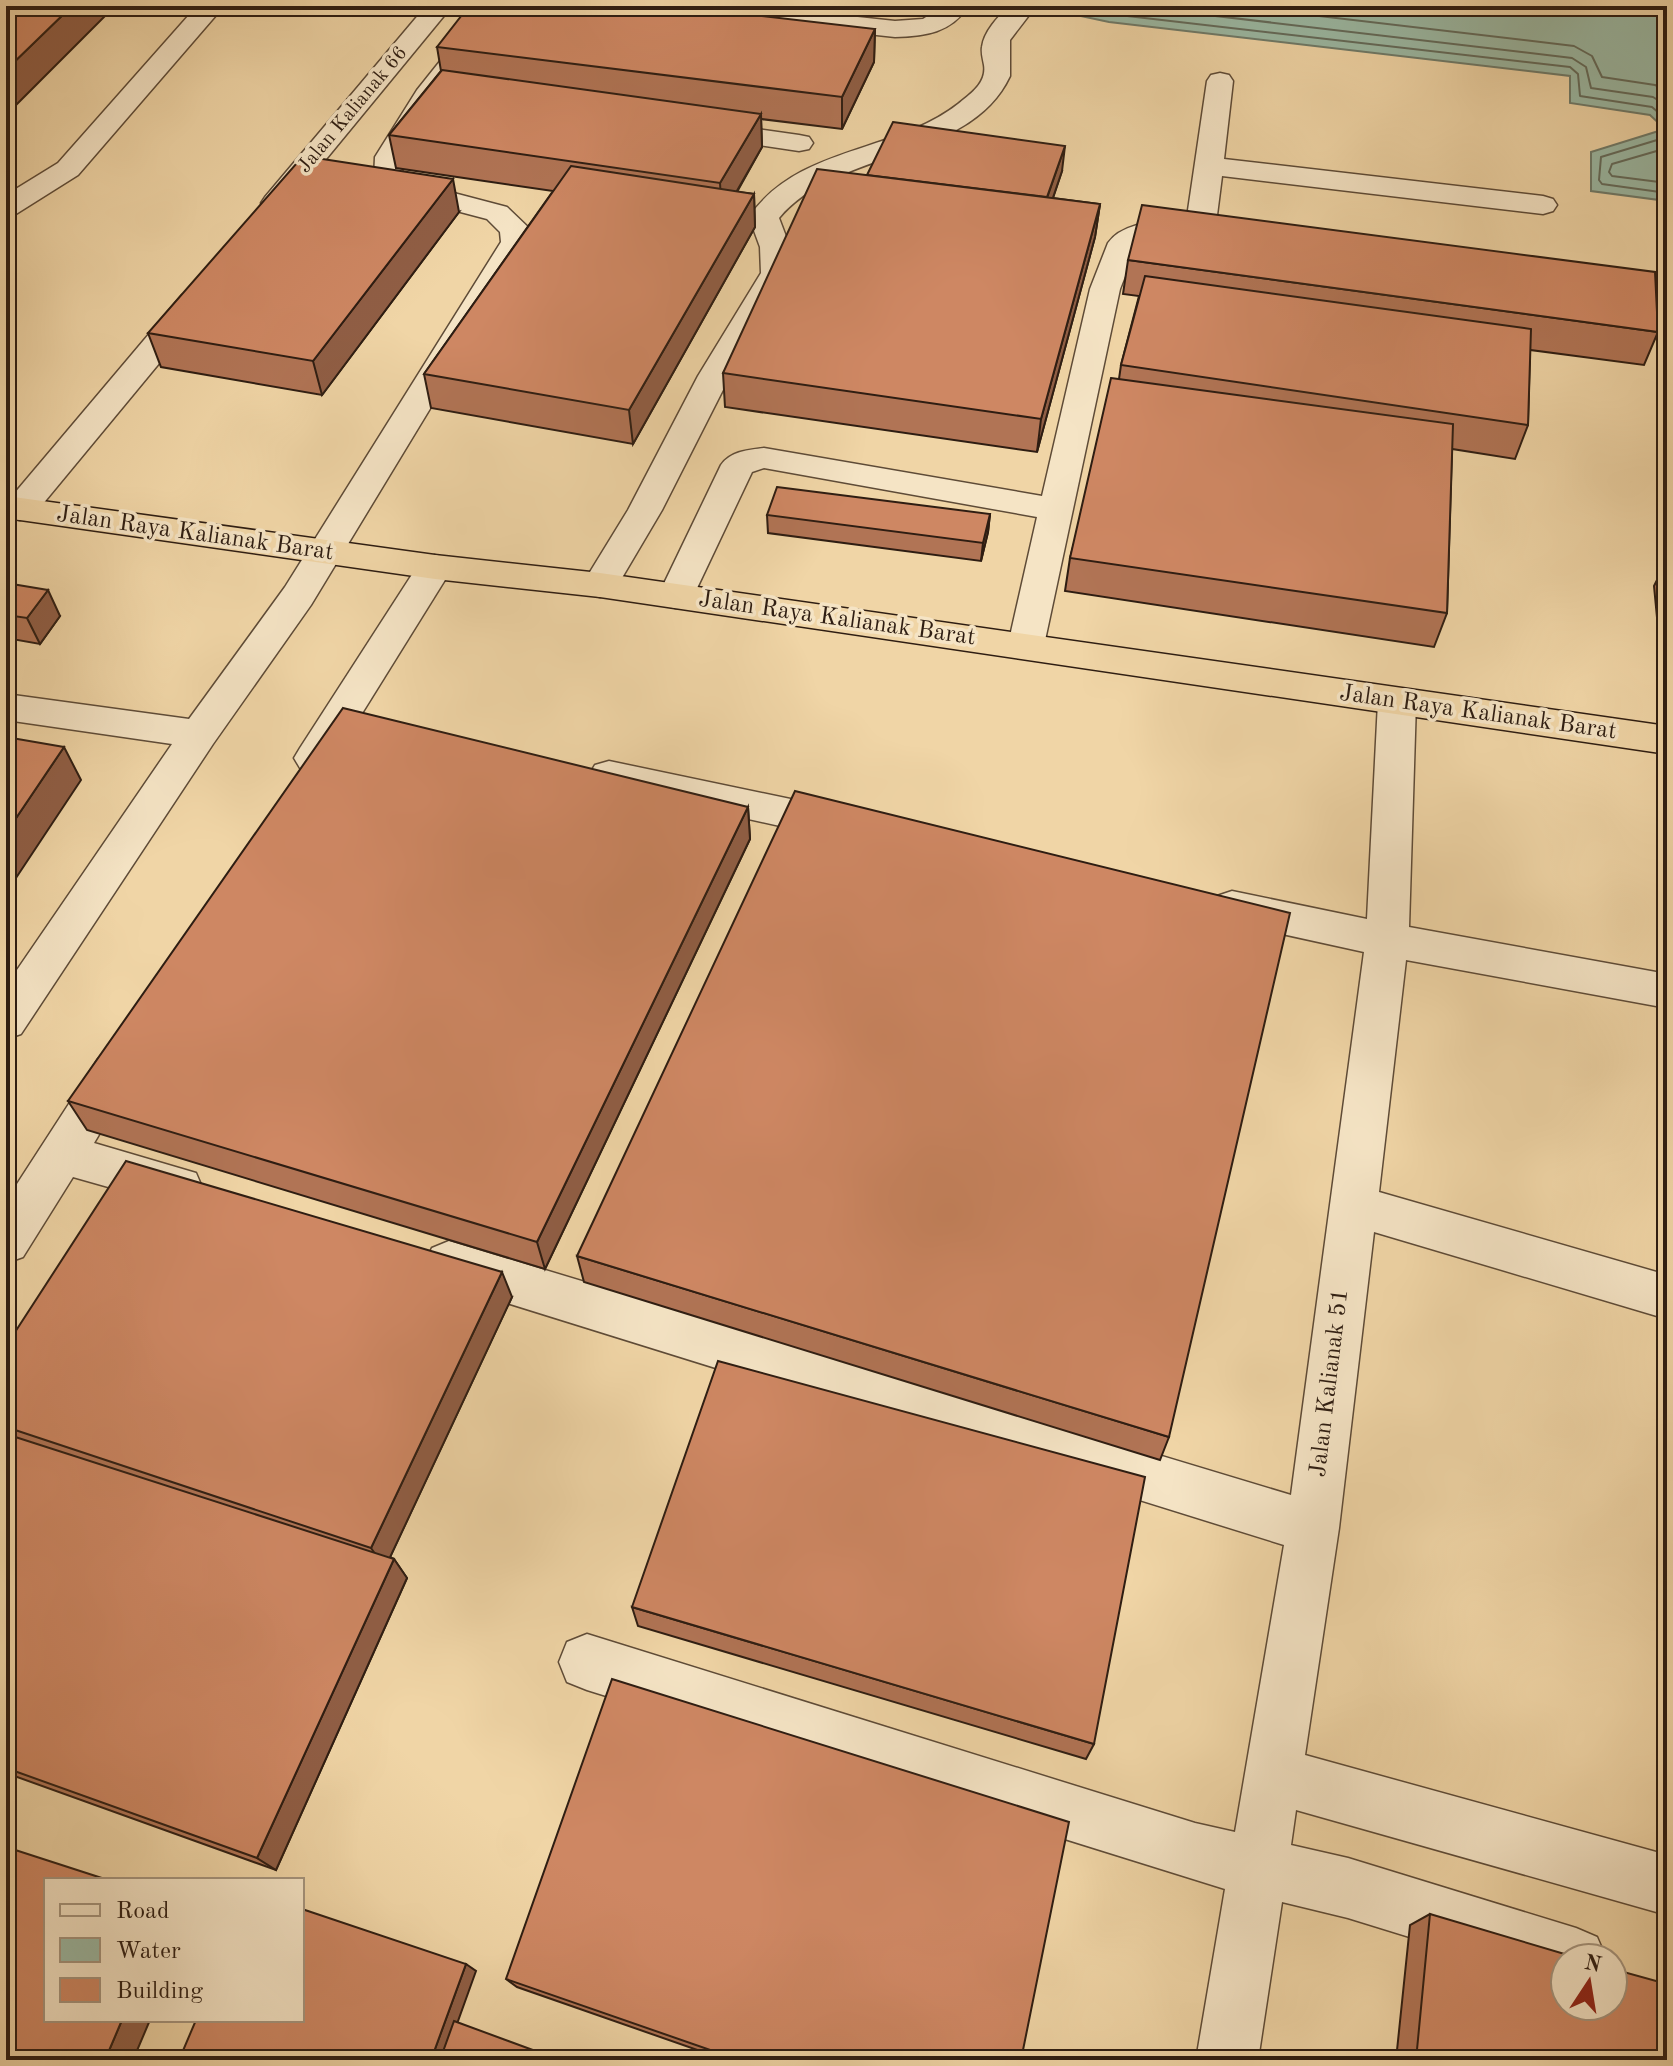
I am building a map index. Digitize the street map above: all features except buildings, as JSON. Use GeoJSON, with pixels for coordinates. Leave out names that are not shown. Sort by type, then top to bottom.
{"type":"FeatureCollection","features":[{"type":"Feature","properties":{"kind":"highway","name":"Jalan Raya Kalianak Barat"},"geometry":{"type":"LineString","coordinates":[[13,508],[322,553],[600,585],[1667,740]]}},
{"type":"Feature","properties":{"kind":"lane"},"geometry":{"type":"LineString","coordinates":[[6,208],[68,169],[211,6]]}},
{"type":"Feature","properties":{"kind":"lane","name":"Jalan Kalianak 66"},"geometry":{"type":"LineString","coordinates":[[255,227],[439,6]]}},
{"type":"Feature","properties":{"kind":"lane"},"geometry":{"type":"LineString","coordinates":[[6,1021],[199,734],[298,596],[516,242],[515,229],[497,213],[402,188],[388,179],[389,157],[445,92],[497,6]]}},
{"type":"Feature","properties":{"kind":"lane"},"geometry":{"type":"LineString","coordinates":[[685,6],[895,29],[927,27],[948,19],[956,6]]}},
{"type":"Feature","properties":{"kind":"lane"},"geometry":{"type":"LineString","coordinates":[[600,585],[645,510],[714,376],[776,273],[775,247],[764,217],[773,203],[801,181],[901,144],[960,115],[993,85],[999,72],[994,48],[997,40],[1023,6]]}},
{"type":"Feature","properties":{"kind":"lane"},"geometry":{"type":"LineString","coordinates":[[1201,223],[1220,81]]}},
{"type":"Feature","properties":{"kind":"lane"},"geometry":{"type":"LineString","coordinates":[[676,125],[799,143]]}},
{"type":"Feature","properties":{"kind":"lane"},"geometry":{"type":"LineString","coordinates":[[1210,166],[1543,205]]}},
{"type":"Feature","properties":{"kind":"lane"},"geometry":{"type":"LineString","coordinates":[[1026,645],[1105,289],[1123,243],[1147,232],[1201,223],[1232,225]]}},
{"type":"Feature","properties":{"kind":"lane"},"geometry":{"type":"LineString","coordinates":[[13,508],[214,276]]}},
{"type":"Feature","properties":{"kind":"lane"},"geometry":{"type":"LineString","coordinates":[[676,596],[738,465],[749,460],[764,458],[1057,510]]}},
{"type":"Feature","properties":{"kind":"lane"},"geometry":{"type":"LineString","coordinates":[[291,794],[435,567]]}},
{"type":"Feature","properties":{"kind":"lane","name":"Jalan Kalianak 51"},"geometry":{"type":"LineString","coordinates":[[1227,2060],[1313,1528],[1387,940],[1397,702]]}},
{"type":"Feature","properties":{"kind":"lane"},"geometry":{"type":"LineString","coordinates":[[6,707],[199,734]]}},
{"type":"Feature","properties":{"kind":"lane"},"geometry":{"type":"LineString","coordinates":[[574,768],[882,833]]}},
{"type":"Feature","properties":{"kind":"lane"},"geometry":{"type":"LineString","coordinates":[[1190,898],[1387,940],[1667,991]]}},
{"type":"Feature","properties":{"kind":"lane"},"geometry":{"type":"LineString","coordinates":[[6,1242],[138,1034]]}},
{"type":"Feature","properties":{"kind":"lane"},"geometry":{"type":"LineString","coordinates":[[62,1154],[217,1198]]}},
{"type":"Feature","properties":{"kind":"lane"},"geometry":{"type":"LineString","coordinates":[[1352,1205],[1667,1297]]}},
{"type":"Feature","properties":{"kind":"lane"},"geometry":{"type":"LineString","coordinates":[[413,1252],[1313,1528]]}},
{"type":"Feature","properties":{"kind":"lane"},"geometry":{"type":"LineString","coordinates":[[587,1662],[1195,1852],[1348,1888],[1549,1950]]}},
{"type":"Feature","properties":{"kind":"lane"},"geometry":{"type":"LineString","coordinates":[[1273,1775],[1667,1885]]}},
{"type":"Feature","properties":{"kind":"water"},"geometry":{"type":"Polygon","coordinates":[[[1056,6],[1667,6],[1667,201],[1591,191],[1591,152],[1665,129],[1650,115],[1570,103],[1570,76],[1109,22],[1057,11],[1056,6]]]}}]}
